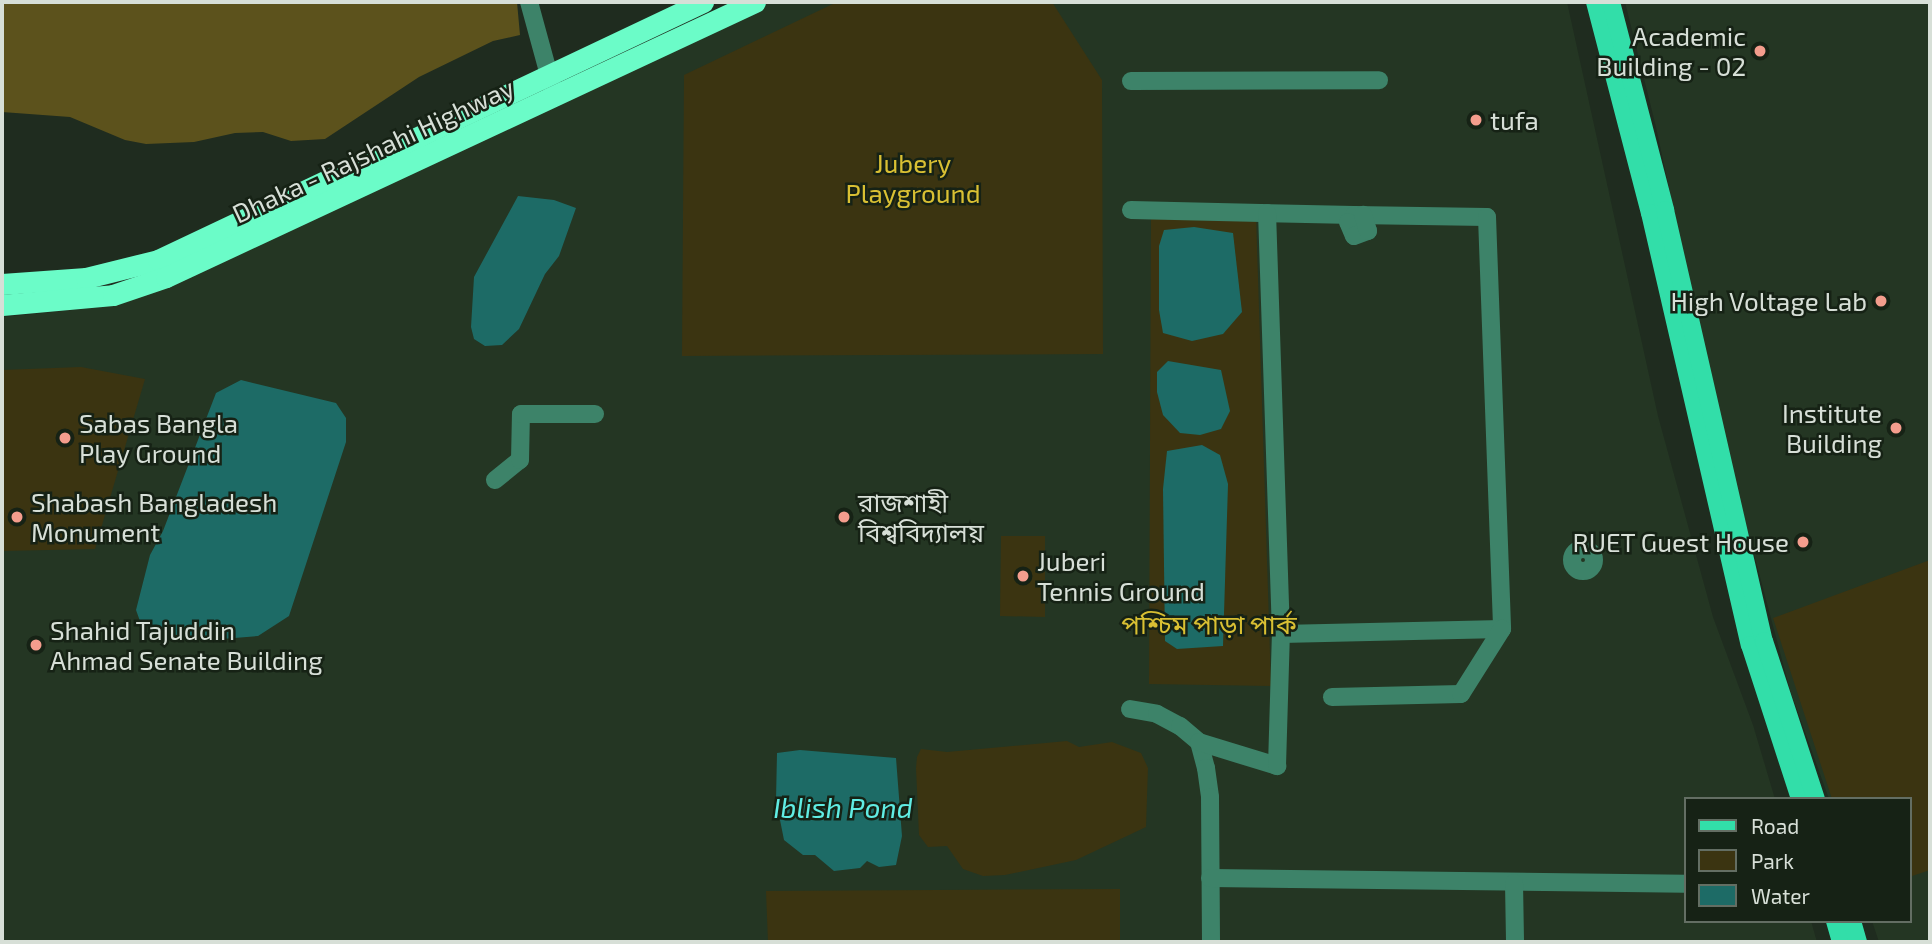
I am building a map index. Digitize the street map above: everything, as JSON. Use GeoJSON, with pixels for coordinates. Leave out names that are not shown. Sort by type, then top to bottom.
{"type":"FeatureCollection","features":[{"type":"Feature","properties":{"kind":"highway","name":"Dhaka - Rajshahi Highway"},"geometry":{"type":"LineString","coordinates":[[2,284],[86,278],[158,260],[703,2]]}},
{"type":"Feature","properties":{"kind":"highway","name":"Dhaka - Rajshahi Highway"},"geometry":{"type":"LineString","coordinates":[[2,305],[113,295],[135,289],[755,2]]}},
{"type":"Feature","properties":{"kind":"main road"},"geometry":{"type":"LineString","coordinates":[[1595,2],[1650,213],[1750,645],[1799,797]]}},
{"type":"Feature","properties":{"kind":"main road"},"geometry":{"type":"LineString","coordinates":[[1611,2],[1665,209],[1764,641],[1815,797]]}},
{"type":"Feature","properties":{"kind":"main road"},"geometry":{"type":"LineString","coordinates":[[1836,923],[1841,942]]}},
{"type":"Feature","properties":{"kind":"main road"},"geometry":{"type":"LineString","coordinates":[[1853,923],[1858,942]]}},
{"type":"Feature","properties":{"kind":"street"},"geometry":{"type":"LineString","coordinates":[[529,2],[555,96]]}},
{"type":"Feature","properties":{"kind":"street"},"geometry":{"type":"LineString","coordinates":[[1131,81],[1379,80]]}},
{"type":"Feature","properties":{"kind":"street"},"geometry":{"type":"LineString","coordinates":[[1131,210],[1487,217],[1502,629],[1461,694],[1332,697]]}},
{"type":"Feature","properties":{"kind":"street"},"geometry":{"type":"LineString","coordinates":[[1130,709],[1157,714],[1180,726],[1199,742],[1277,766],[1281,634],[1267,213]]}},
{"type":"Feature","properties":{"kind":"street"},"geometry":{"type":"LineString","coordinates":[[495,480],[520,460],[521,414],[595,414]]}},
{"type":"Feature","properties":{"kind":"street"},"geometry":{"type":"LineString","coordinates":[[1281,634],[1502,629]]}},
{"type":"Feature","properties":{"kind":"street"},"geometry":{"type":"LineString","coordinates":[[1199,742],[1210,797],[1211,942]]}},
{"type":"Feature","properties":{"kind":"street"},"geometry":{"type":"LineString","coordinates":[[1210,878],[1684,884]]}},
{"type":"Feature","properties":{"kind":"street"},"geometry":{"type":"LineString","coordinates":[[1514,883],[1515,942]]}},
{"type":"Feature","properties":{"kind":"shaded area"},"geometry":{"type":"Polygon","coordinates":[[[2,2],[517,2],[520,35],[493,41],[419,77],[325,139],[291,141],[263,132],[235,133],[194,142],[146,144],[125,140],[70,117],[2,112],[2,2]]]}},
{"type":"Feature","properties":{"kind":"shaded area","name":"রাজশাহী বিশ্ববিদ্যালয়"},"geometry":{"type":"Polygon","coordinates":[[[762,2],[1567,2],[1658,416],[1713,617],[1753,725],[1774,797],[1684,797],[1684,923],[1812,923],[1817,942],[2,942],[2,317],[113,306],[762,2]]]}},
{"type":"Feature","properties":{"kind":"shaded area"},"geometry":{"type":"Polygon","coordinates":[[[1625,2],[1930,2],[1930,942],[1879,942],[1873,923],[1911,923],[1911,797],[1828,797],[1790,690],[1719,422],[1656,127],[1625,2]]]}},
{"type":"Feature","properties":{"kind":"green space","name":"Jubery Playground"},"geometry":{"type":"Polygon","coordinates":[[[837,2],[1052,2],[1102,80],[1103,354],[682,356],[684,75],[837,2]]]}},
{"type":"Feature","properties":{"kind":"green space","name":"পশ্চিম পাড়া পার্ক"},"geometry":{"type":"Polygon","coordinates":[[[1151,214],[1256,215],[1271,686],[1149,684],[1151,214]]]}},
{"type":"Feature","properties":{"kind":"green space","name":"Sabas Bangla Play Ground"},"geometry":{"type":"Polygon","coordinates":[[[81,367],[145,379],[95,549],[2,551],[2,370],[81,367]]]}},
{"type":"Feature","properties":{"kind":"green space","name":"Juberi Tennis Ground"},"geometry":{"type":"Polygon","coordinates":[[[1001,536],[1045,536],[1045,617],[1000,616],[1001,536]]]}},
{"type":"Feature","properties":{"kind":"green space"},"geometry":{"type":"Polygon","coordinates":[[[1930,560],[1930,870],[1911,876],[1911,797],[1831,797],[1773,618],[1930,560]]]}},
{"type":"Feature","properties":{"kind":"green space"},"geometry":{"type":"Polygon","coordinates":[[[1067,741],[1079,747],[1112,742],[1141,753],[1148,768],[1146,827],[1076,860],[1005,875],[983,876],[963,869],[947,846],[928,847],[919,835],[916,768],[921,749],[947,752],[1067,741]]]}},
{"type":"Feature","properties":{"kind":"green space"},"geometry":{"type":"Polygon","coordinates":[[[1120,889],[1120,942],[768,942],[766,891],[1120,889]]]}},
{"type":"Feature","properties":{"kind":"water"},"geometry":{"type":"Polygon","coordinates":[[[518,196],[554,200],[576,208],[559,256],[545,274],[519,329],[502,345],[485,346],[474,339],[471,327],[474,277],[518,196]]]}},
{"type":"Feature","properties":{"kind":"water"},"geometry":{"type":"Polygon","coordinates":[[[1194,227],[1233,233],[1242,312],[1223,334],[1192,341],[1163,333],[1159,310],[1159,246],[1164,230],[1194,227]]]}},
{"type":"Feature","properties":{"kind":"water"},"geometry":{"type":"Polygon","coordinates":[[[1168,361],[1221,370],[1230,411],[1221,429],[1200,435],[1180,433],[1163,415],[1157,392],[1157,372],[1168,361]]]}},
{"type":"Feature","properties":{"kind":"water"},"geometry":{"type":"Polygon","coordinates":[[[241,380],[336,403],[346,418],[346,442],[289,616],[258,636],[222,639],[167,634],[141,624],[136,610],[150,555],[163,531],[216,393],[241,380]]]}},
{"type":"Feature","properties":{"kind":"water"},"geometry":{"type":"Polygon","coordinates":[[[1202,445],[1220,455],[1228,484],[1223,646],[1177,649],[1165,641],[1163,489],[1167,451],[1202,445]]]}},
{"type":"Feature","properties":{"kind":"water","name":"Iblish Pond"},"geometry":{"type":"Polygon","coordinates":[[[800,750],[896,758],[902,836],[896,865],[879,867],[867,861],[860,868],[834,871],[815,855],[803,855],[784,840],[776,800],[777,753],[800,750]]]}},
{"type":"Feature","properties":{"kind":"place","name":"Academic Building - 02"},"geometry":{"type":"Point","coordinates":[1760,51]}},
{"type":"Feature","properties":{"kind":"place","name":"tufa"},"geometry":{"type":"Point","coordinates":[1476,120]}},
{"type":"Feature","properties":{"kind":"place","name":"High Voltage Lab"},"geometry":{"type":"Point","coordinates":[1881,301]}},
{"type":"Feature","properties":{"kind":"place","name":"Institute Building"},"geometry":{"type":"Point","coordinates":[1896,428]}},
{"type":"Feature","properties":{"kind":"place","name":"Sabas Bangla Play Ground"},"geometry":{"type":"Point","coordinates":[65,438]}},
{"type":"Feature","properties":{"kind":"place","name":"Shabash Bangladesh Monument"},"geometry":{"type":"Point","coordinates":[17,517]}},
{"type":"Feature","properties":{"kind":"place","name":"রাজশাহী বিশ্ববিদ্যালয়"},"geometry":{"type":"Point","coordinates":[844,517]}},
{"type":"Feature","properties":{"kind":"place","name":"RUET Guest House"},"geometry":{"type":"Point","coordinates":[1803,542]}},
{"type":"Feature","properties":{"kind":"place","name":"Juberi Tennis Ground"},"geometry":{"type":"Point","coordinates":[1023,576]}},
{"type":"Feature","properties":{"kind":"place","name":"Shahid Tajuddin Ahmad Senate Building"},"geometry":{"type":"Point","coordinates":[36,645]}}]}
